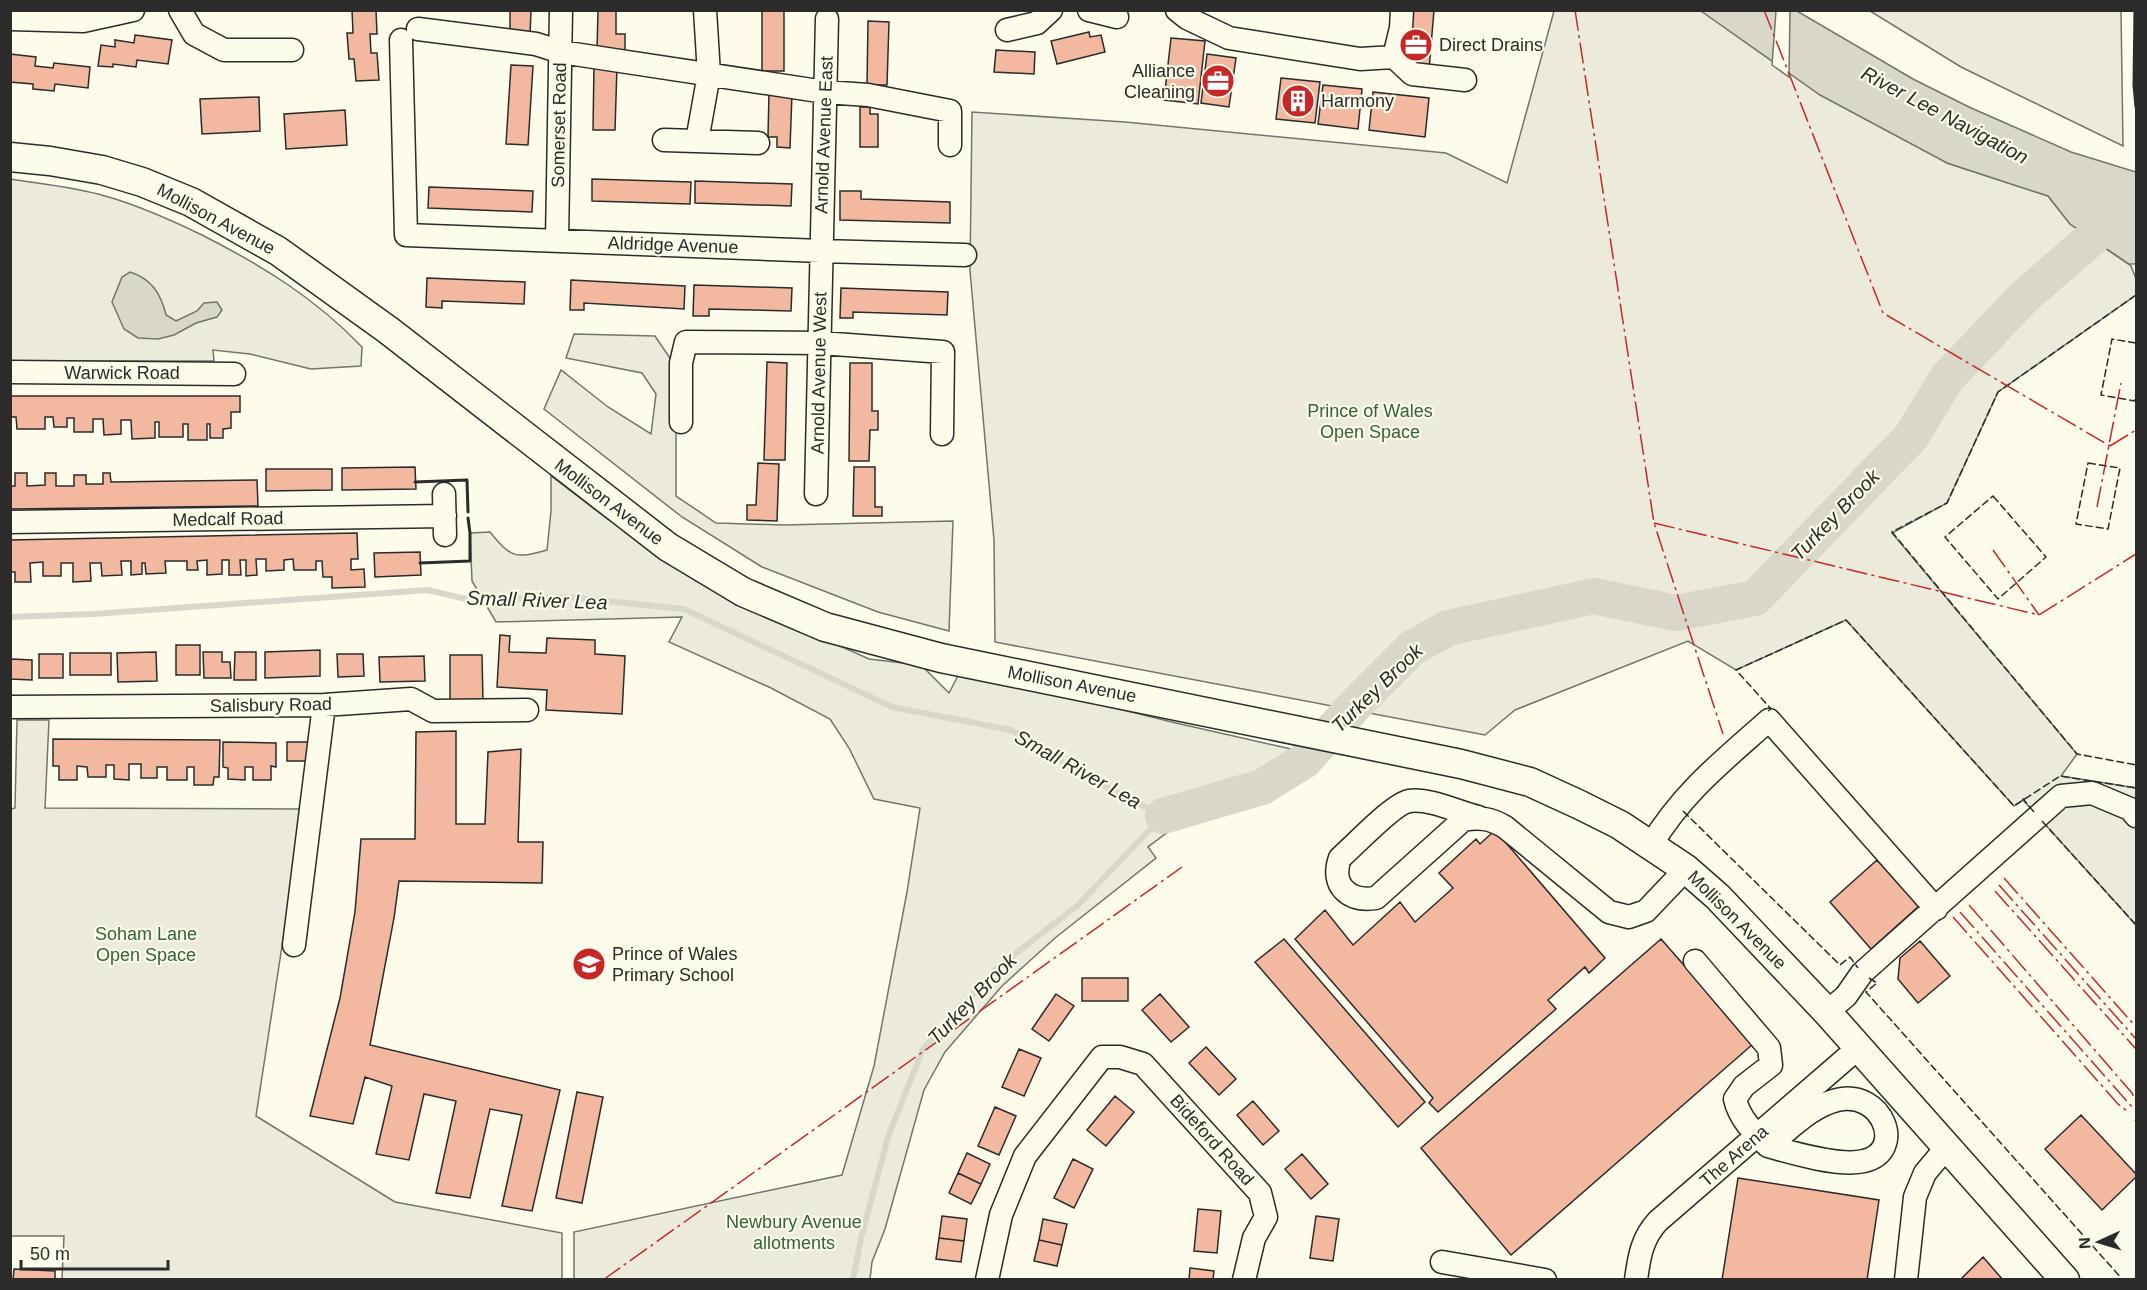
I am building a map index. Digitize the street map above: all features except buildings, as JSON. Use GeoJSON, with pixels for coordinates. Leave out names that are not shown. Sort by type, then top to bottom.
{"type":"FeatureCollection","features":[{"type":"Feature","properties":{"kind":"main road","name":"Mollison Avenue"},"geometry":{"type":"LineString","coordinates":[[10,157],[102,170],[142,182],[191,202],[278,251],[388,330],[668,547],[743,592],[825,627],[941,658],[1461,764],[1530,782],[1580,805],[1651,845],[1686,869],[1725,905],[1827,1012],[2065,1280]]}},
{"type":"Feature","properties":{"kind":"street"},"geometry":{"type":"LineString","coordinates":[[10,19],[82,21],[133,10]]}},
{"type":"Feature","properties":{"kind":"street"},"geometry":{"type":"LineString","coordinates":[[180,10],[194,34],[224,50],[292,50]]}},
{"type":"Feature","properties":{"kind":"street","name":"Somerset Road"},"geometry":{"type":"LineString","coordinates":[[556,240],[561,10]]}},
{"type":"Feature","properties":{"kind":"street"},"geometry":{"type":"LineString","coordinates":[[697,141],[709,74],[705,10]]}},
{"type":"Feature","properties":{"kind":"street"},"geometry":{"type":"LineString","coordinates":[[1007,30],[1037,23],[1051,10]]}},
{"type":"Feature","properties":{"kind":"street"},"geometry":{"type":"LineString","coordinates":[[1089,10],[1117,17]]}},
{"type":"Feature","properties":{"kind":"street"},"geometry":{"type":"LineString","coordinates":[[1177,10],[1187,18],[1229,38],[1360,59],[1394,57],[1412,74],[1465,80]]}},
{"type":"Feature","properties":{"kind":"street"},"geometry":{"type":"LineString","coordinates":[[1394,57],[1401,28],[1402,10]]}},
{"type":"Feature","properties":{"kind":"street","name":"Arnold Avenue East"},"geometry":{"type":"LineString","coordinates":[[820,252],[827,19]]}},
{"type":"Feature","properties":{"kind":"street","name":"Aldridge Avenue"},"geometry":{"type":"LineString","coordinates":[[561,52],[536,44],[409,34],[406,235],[820,252],[965,255]]}},
{"type":"Feature","properties":{"kind":"street"},"geometry":{"type":"LineString","coordinates":[[561,52],[825,92],[868,95],[950,111],[950,146]]}},
{"type":"Feature","properties":{"kind":"street"},"geometry":{"type":"LineString","coordinates":[[664,140],[758,143]]}},
{"type":"Feature","properties":{"kind":"street","name":"Arnold Avenue West"},"geometry":{"type":"LineString","coordinates":[[816,494],[821,343],[820,252]]}},
{"type":"Feature","properties":{"kind":"street"},"geometry":{"type":"LineString","coordinates":[[681,422],[681,363],[686,342],[821,343],[943,352],[942,434]]}},
{"type":"Feature","properties":{"kind":"street","name":"Warwick Road"},"geometry":{"type":"LineString","coordinates":[[10,372],[234,374]]}},
{"type":"Feature","properties":{"kind":"street","name":"Medcalf Road"},"geometry":{"type":"LineString","coordinates":[[10,522],[445,515]]}},
{"type":"Feature","properties":{"kind":"street","name":"Salisbury Road"},"geometry":{"type":"LineString","coordinates":[[10,707],[324,705],[411,699],[433,711],[527,710]]}},
{"type":"Feature","properties":{"kind":"street"},"geometry":{"type":"LineString","coordinates":[[294,945],[324,705]]}},
{"type":"Feature","properties":{"kind":"street"},"geometry":{"type":"LineString","coordinates":[[1651,845],[1661,828],[1693,788],[1769,720],[1936,909]]}},
{"type":"Feature","properties":{"kind":"street"},"geometry":{"type":"LineString","coordinates":[[1827,1012],[1846,996],[1862,973],[2061,796],[2092,793],[2130,809],[2136,816]]}},
{"type":"Feature","properties":{"kind":"street"},"geometry":{"type":"LineString","coordinates":[[1478,817],[1463,820],[1376,898],[1364,900],[1342,889],[1336,868],[1340,858],[1396,807],[1408,801],[1422,802],[1494,820],[1609,912],[1629,917],[1646,911],[1686,869]]}},
{"type":"Feature","properties":{"kind":"street"},"geometry":{"type":"LineString","coordinates":[[1695,961],[1769,1048],[1771,1065],[1744,1086],[1735,1099],[1737,1111],[1762,1141],[1804,1156],[1847,1162],[1864,1161],[1876,1156],[1883,1149],[1886,1134],[1884,1120],[1878,1111],[1864,1103],[1849,1099],[1820,1106],[1762,1141]]}},
{"type":"Feature","properties":{"kind":"street","name":"The Arena"},"geometry":{"type":"LineString","coordinates":[[1636,1280],[1643,1244],[1649,1231],[1762,1141],[1857,1048]]}},
{"type":"Feature","properties":{"kind":"street","name":"Bideford Road"},"geometry":{"type":"LineString","coordinates":[[987,1280],[1001,1215],[1025,1156],[1102,1057],[1120,1057],[1143,1064],[1260,1193],[1266,1217],[1254,1238],[1244,1280]]}},
{"type":"Feature","properties":{"kind":"street"},"geometry":{"type":"LineString","coordinates":[[1906,1280],[1916,1197],[1925,1173],[1947,1148]]}},
{"type":"Feature","properties":{"kind":"street"},"geometry":{"type":"LineString","coordinates":[[1442,1262],[1545,1280]]}},
{"type":"Feature","properties":{"kind":"green space","name":"Prince of Wales Open Space"},"geometry":{"type":"Polygon","coordinates":[[[1554,11],[1703,11],[1947,163],[2048,196],[2070,224],[2131,266],[2136,279],[2136,295],[1998,392],[1947,503],[1892,533],[2077,754],[2061,776],[2136,788],[2136,925],[2023,800],[2014,806],[1846,620],[1736,670],[1688,641],[1515,710],[1485,735],[995,642],[994,540],[970,271],[972,112],[1125,122],[1446,153],[1507,183],[1554,11]]]}},
{"type":"Feature","properties":{"kind":"green space"},"geometry":{"type":"Polygon","coordinates":[[[1870,11],[2121,11],[2123,146],[1961,67],[1870,11]]]}},
{"type":"Feature","properties":{"kind":"green space"},"geometry":{"type":"Polygon","coordinates":[[[10,179],[82,190],[117,200],[142,208],[202,235],[267,271],[326,313],[362,347],[361,366],[311,369],[250,354],[213,350],[214,361],[11,361],[10,179]]]}},
{"type":"Feature","properties":{"kind":"green space"},"geometry":{"type":"Polygon","coordinates":[[[574,334],[655,336],[676,367],[676,496],[716,523],[783,525],[953,521],[949,631],[878,612],[762,567],[682,517],[544,409],[561,370],[608,407],[651,434],[656,394],[642,373],[566,358],[574,334]]]}},
{"type":"Feature","properties":{"kind":"green space","name":"Newbury Avenue allotments"},"geometry":{"type":"Polygon","coordinates":[[[551,476],[605,517],[704,580],[762,611],[869,659],[921,665],[949,693],[961,670],[1326,757],[1303,777],[1265,795],[1184,820],[1148,847],[1156,858],[1055,938],[1002,986],[945,1052],[924,1090],[885,1229],[872,1262],[870,1279],[574,1279],[574,1232],[842,1175],[874,1066],[907,892],[920,808],[874,799],[849,748],[830,719],[771,688],[669,642],[682,617],[496,622],[472,581],[470,533],[490,532],[503,547],[514,554],[528,555],[547,550],[551,511],[551,476]]]}},
{"type":"Feature","properties":{"kind":"green space","name":"Soham Lane Open Space"},"geometry":{"type":"Polygon","coordinates":[[[17,720],[49,720],[45,808],[303,809],[256,1116],[395,1202],[562,1233],[562,1279],[62,1279],[64,1236],[11,1236],[11,809],[15,808],[17,720]]]}},
{"type":"Feature","properties":{"kind":"water","name":"River Lee Navigation"},"geometry":{"type":"Polygon","coordinates":[[[1701,11],[1797,11],[1913,79],[1969,107],[2071,152],[2136,172],[2136,264],[2129,264],[2070,224],[2048,196],[1947,163],[1820,95],[1701,11]]]}},
{"type":"Feature","properties":{"kind":"water"},"geometry":{"type":"Polygon","coordinates":[[[130,272],[150,283],[161,300],[166,315],[176,321],[197,311],[204,303],[217,302],[222,310],[217,317],[196,323],[174,335],[158,339],[138,338],[124,329],[112,302],[122,277],[130,272]]]}},
{"type":"Feature","properties":{"kind":"pier"},"geometry":{"type":"Polygon","coordinates":[[[1776,11],[1790,11],[1789,77],[1772,65],[1776,11]]]}},
{"type":"Feature","properties":{"kind":"waterway","name":"Turkey Brook"},"geometry":{"type":"LineString","coordinates":[[1163,816],[1262,787],[1304,761],[1412,648],[1448,628],[1594,596],[1676,613],[1755,598],[1911,437],[1947,378],[2024,297],[2122,212]]}},
{"type":"Feature","properties":{"kind":"waterway","name":"Small River Lea"},"geometry":{"type":"LineString","coordinates":[[10,617],[93,614],[428,590],[470,600],[567,597],[684,609],[892,707],[1011,730],[1087,777],[1163,816],[1077,906],[998,967],[923,1049],[889,1134],[861,1238],[853,1280]]}},
{"type":"Feature","properties":{"kind":"fence"},"geometry":{"type":"LineString","coordinates":[[2136,295],[1998,392],[1947,503],[1892,532],[2077,754],[2136,765]]}},
{"type":"Feature","properties":{"kind":"fence"},"geometry":{"type":"LineString","coordinates":[[2136,343],[2112,339],[2101,395],[2135,401],[2136,391]]}},
{"type":"Feature","properties":{"kind":"fence"},"geometry":{"type":"LineString","coordinates":[[2088,463],[2120,468],[2108,529],[2076,524],[2088,463]]}},
{"type":"Feature","properties":{"kind":"fence"},"geometry":{"type":"LineString","coordinates":[[1993,496],[2046,557],[1998,599],[1945,537],[1993,496]]}},
{"type":"Feature","properties":{"kind":"fence"},"geometry":{"type":"LineString","coordinates":[[1768,711],[1771,709],[1736,670],[1846,620],[2014,806],[2060,776],[2136,788]]}},
{"type":"Feature","properties":{"kind":"fence"},"geometry":{"type":"LineString","coordinates":[[2025,799],[2023,799],[2034,812]]}},
{"type":"Feature","properties":{"kind":"fence"},"geometry":{"type":"LineString","coordinates":[[1683,811],[1840,965],[1850,957],[1858,968]]}},
{"type":"Feature","properties":{"kind":"fence"},"geometry":{"type":"LineString","coordinates":[[2042,821],[2136,925]]}},
{"type":"Feature","properties":{"kind":"fence"},"geometry":{"type":"LineString","coordinates":[[1869,978],[1877,983],[1866,992],[2123,1280]]}},
{"type":"Feature","properties":{"kind":"wall"},"geometry":{"type":"LineString","coordinates":[[2135,10],[2136,107]]}},
{"type":"Feature","properties":{"kind":"wall"},"geometry":{"type":"LineString","coordinates":[[415,482],[467,480],[468,512]]}},
{"type":"Feature","properties":{"kind":"wall"},"geometry":{"type":"LineString","coordinates":[[420,563],[470,561],[468,518]]}},
{"type":"Feature","properties":{"kind":"power"},"geometry":{"type":"LineString","coordinates":[[1575,10],[1654,523],[1723,734]]}},
{"type":"Feature","properties":{"kind":"power"},"geometry":{"type":"LineString","coordinates":[[1764,10],[1883,313],[2110,446]]}},
{"type":"Feature","properties":{"kind":"power"},"geometry":{"type":"LineString","coordinates":[[2097,507],[2121,383]]}},
{"type":"Feature","properties":{"kind":"power"},"geometry":{"type":"LineString","coordinates":[[2110,446],[2136,430]]}},
{"type":"Feature","properties":{"kind":"power"},"geometry":{"type":"LineString","coordinates":[[1654,523],[2039,615],[2136,554]]}},
{"type":"Feature","properties":{"kind":"power"},"geometry":{"type":"LineString","coordinates":[[1993,550],[2039,615]]}},
{"type":"Feature","properties":{"kind":"power"},"geometry":{"type":"LineString","coordinates":[[603,1280],[1182,867]]}},
{"type":"Feature","properties":{"kind":"power"},"geometry":{"type":"LineString","coordinates":[[2004,878],[2136,1027]]}},
{"type":"Feature","properties":{"kind":"power"},"geometry":{"type":"LineString","coordinates":[[1999,885],[2136,1039]]}},
{"type":"Feature","properties":{"kind":"power"},"geometry":{"type":"LineString","coordinates":[[1995,891],[2136,1049]]}},
{"type":"Feature","properties":{"kind":"power"},"geometry":{"type":"LineString","coordinates":[[1969,905],[2132,1093],[2136,1102]]}},
{"type":"Feature","properties":{"kind":"power"},"geometry":{"type":"LineString","coordinates":[[1960,912],[2132,1107]]}},
{"type":"Feature","properties":{"kind":"power"},"geometry":{"type":"LineString","coordinates":[[1953,917],[2118,1104],[2127,1111]]}},
{"type":"Feature","properties":{"kind":"place","name":"Direct Drains"},"geometry":{"type":"Point","coordinates":[1416,45]}},
{"type":"Feature","properties":{"kind":"place","name":"Alliance Cleaning"},"geometry":{"type":"Point","coordinates":[1218,81]}},
{"type":"Feature","properties":{"kind":"place","name":"Harmony"},"geometry":{"type":"Point","coordinates":[1298,101]}},
{"type":"Feature","properties":{"kind":"place","name":"Prince of Wales Primary School"},"geometry":{"type":"Point","coordinates":[589,964]}}]}
